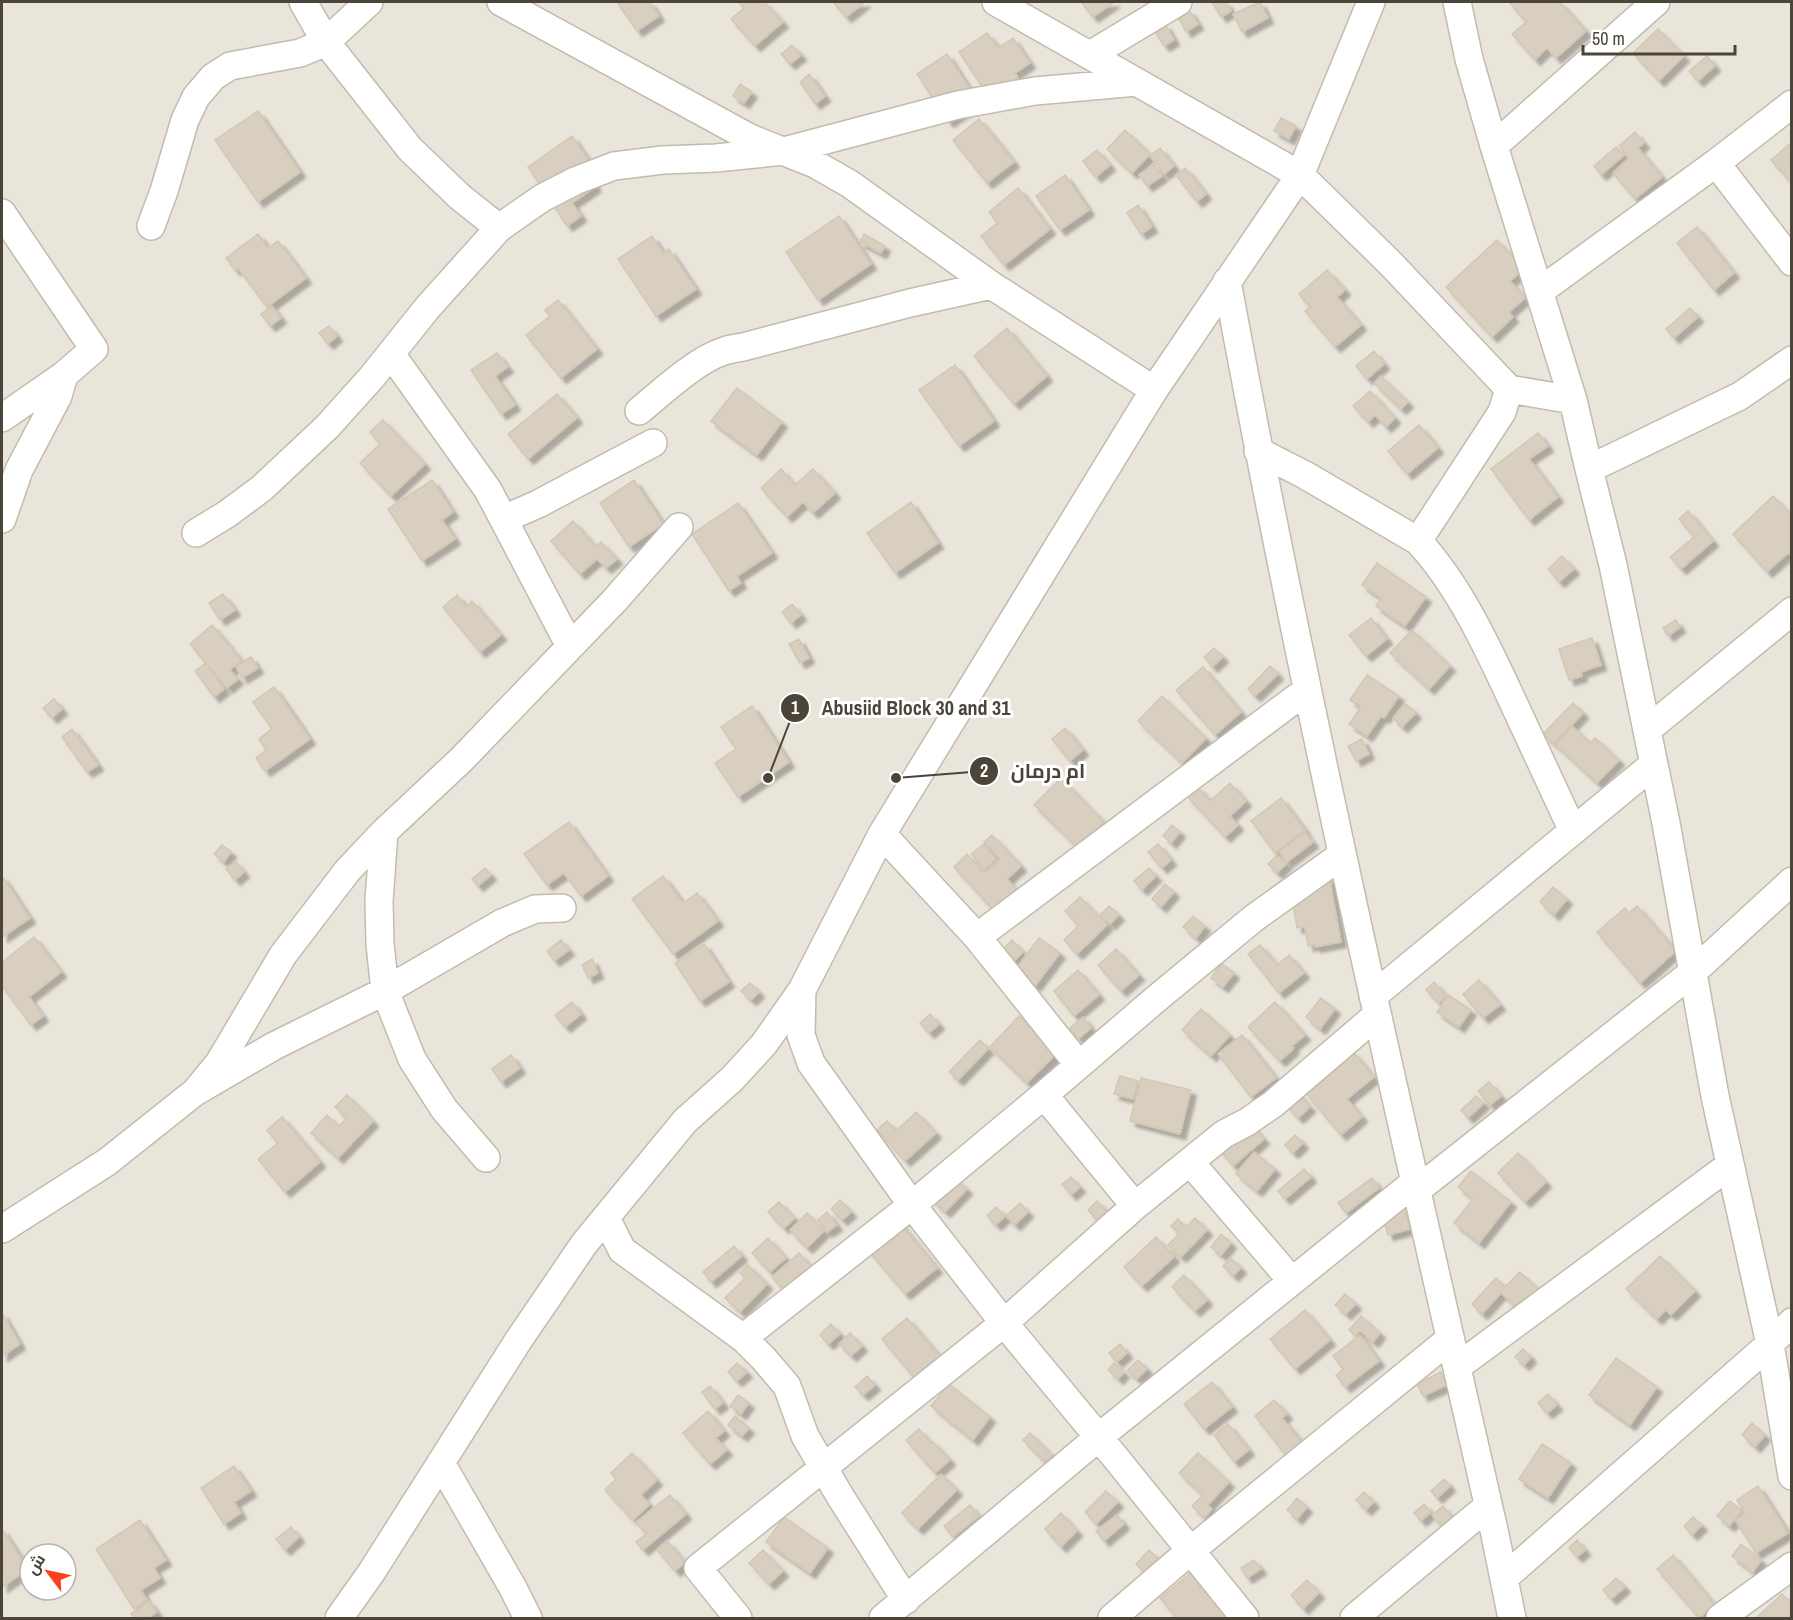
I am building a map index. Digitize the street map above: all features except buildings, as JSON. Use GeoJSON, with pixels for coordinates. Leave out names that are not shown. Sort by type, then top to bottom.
{"type":"FeatureCollection","features":[{"type":"Feature","properties":{"kind":"street"},"geometry":{"type":"LineString","coordinates":[[303,2],[326,42],[410,149],[460,197],[499,228]]}},
{"type":"Feature","properties":{"kind":"street"},"geometry":{"type":"LineString","coordinates":[[151,226],[185,120],[196,97],[213,77],[230,66],[300,53],[326,42],[369,2]]}},
{"type":"Feature","properties":{"kind":"street"},"geometry":{"type":"LineString","coordinates":[[501,2],[750,138],[815,164],[850,184],[991,285],[1154,390]]}},
{"type":"Feature","properties":{"kind":"street"},"geometry":{"type":"LineString","coordinates":[[996,2],[1300,175],[1391,264],[1509,389],[1574,400]]}},
{"type":"Feature","properties":{"kind":"street"},"geometry":{"type":"LineString","coordinates":[[1090,55],[1178,2]]}},
{"type":"Feature","properties":{"kind":"street"},"geometry":{"type":"LineString","coordinates":[[339,1618],[371,1573],[518,1341],[584,1244],[685,1121],[732,1079],[764,1044],[802,990],[882,834],[1154,390],[1300,175],[1371,2]]}},
{"type":"Feature","properties":{"kind":"street"},"geometry":{"type":"LineString","coordinates":[[1457,2],[1469,59],[1494,146],[1574,400],[1613,565],[1654,764],[1716,1096],[1770,1344],[1791,1476]]}},
{"type":"Feature","properties":{"kind":"street"},"geometry":{"type":"LineString","coordinates":[[1494,146],[1656,2]]}},
{"type":"Feature","properties":{"kind":"street"},"geometry":{"type":"LineString","coordinates":[[196,533],[262,488],[327,427],[391,354],[428,307],[499,228],[542,198],[575,181],[614,166],[784,151],[958,105],[1035,91],[1137,82]]}},
{"type":"Feature","properties":{"kind":"street"},"geometry":{"type":"LineString","coordinates":[[1540,291],[1716,163],[1791,105]]}},
{"type":"Feature","properties":{"kind":"street"},"geometry":{"type":"LineString","coordinates":[[1716,163],[1791,262]]}},
{"type":"Feature","properties":{"kind":"street"},"geometry":{"type":"LineString","coordinates":[[2,213],[94,350],[64,375],[2,418]]}},
{"type":"Feature","properties":{"kind":"street"},"geometry":{"type":"LineString","coordinates":[[1227,281],[1258,451],[1342,855],[1512,1618]]}},
{"type":"Feature","properties":{"kind":"street"},"geometry":{"type":"LineString","coordinates":[[639,411],[703,361],[724,351],[910,303],[991,285]]}},
{"type":"Feature","properties":{"kind":"street"},"geometry":{"type":"LineString","coordinates":[[391,354],[488,490],[570,646]]}},
{"type":"Feature","properties":{"kind":"street"},"geometry":{"type":"LineString","coordinates":[[1589,469],[1740,396],[1791,360]]}},
{"type":"Feature","properties":{"kind":"street"},"geometry":{"type":"LineString","coordinates":[[2,519],[19,470],[58,396],[64,375]]}},
{"type":"Feature","properties":{"kind":"street"},"geometry":{"type":"LineString","coordinates":[[1418,541],[1502,412],[1509,389]]}},
{"type":"Feature","properties":{"kind":"street"},"geometry":{"type":"LineString","coordinates":[[504,519],[538,504],[653,443]]}},
{"type":"Feature","properties":{"kind":"street"},"geometry":{"type":"LineString","coordinates":[[1258,451],[1305,475],[1418,541],[1433,557],[1491,655],[1573,831]]}},
{"type":"Feature","properties":{"kind":"street"},"geometry":{"type":"LineString","coordinates":[[195,1092],[219,1063],[283,955],[348,870],[384,832],[461,760],[615,600],[679,527]]}},
{"type":"Feature","properties":{"kind":"street"},"geometry":{"type":"LineString","coordinates":[[1647,730],[1791,611]]}},
{"type":"Feature","properties":{"kind":"street"},"geometry":{"type":"LineString","coordinates":[[977,937],[1307,690]]}},
{"type":"Feature","properties":{"kind":"street"},"geometry":{"type":"LineString","coordinates":[[738,1618],[698,1568],[1004,1323],[1135,1206],[1224,1134],[1273,1104],[1375,1006],[1573,831],[1654,764]]}},
{"type":"Feature","properties":{"kind":"street"},"geometry":{"type":"LineString","coordinates":[[384,832],[379,902],[380,944],[385,991],[412,1059],[444,1109],[486,1158]]}},
{"type":"Feature","properties":{"kind":"street"},"geometry":{"type":"LineString","coordinates":[[882,834],[977,937],[1079,1065]]}},
{"type":"Feature","properties":{"kind":"street"},"geometry":{"type":"LineString","coordinates":[[743,1338],[912,1205],[1254,918],[1342,855]]}},
{"type":"Feature","properties":{"kind":"street"},"geometry":{"type":"LineString","coordinates":[[883,1618],[1099,1437],[1292,1281],[1693,972],[1791,881]]}},
{"type":"Feature","properties":{"kind":"street"},"geometry":{"type":"LineString","coordinates":[[2,1229],[107,1161],[195,1092],[274,1046],[385,991],[502,923],[535,909],[562,908]]}},
{"type":"Feature","properties":{"kind":"street"},"geometry":{"type":"LineString","coordinates":[[802,990],[801,1035],[812,1063],[912,1205],[1004,1323],[1245,1618]]}},
{"type":"Feature","properties":{"kind":"street"},"geometry":{"type":"LineString","coordinates":[[1044,1095],[1135,1206]]}},
{"type":"Feature","properties":{"kind":"street"},"geometry":{"type":"LineString","coordinates":[[1190,1162],[1292,1281]]}},
{"type":"Feature","properties":{"kind":"street"},"geometry":{"type":"LineString","coordinates":[[1457,1367],[1730,1165]]}},
{"type":"Feature","properties":{"kind":"street"},"geometry":{"type":"LineString","coordinates":[[606,1218],[622,1250],[743,1338],[787,1386],[805,1436],[906,1600]]}},
{"type":"Feature","properties":{"kind":"street"},"geometry":{"type":"LineString","coordinates":[[1504,1578],[1770,1344],[1791,1322]]}},
{"type":"Feature","properties":{"kind":"street"},"geometry":{"type":"LineString","coordinates":[[1112,1618],[1190,1551],[1450,1339]]}},
{"type":"Feature","properties":{"kind":"street"},"geometry":{"type":"LineString","coordinates":[[441,1463],[528,1618]]}},
{"type":"Feature","properties":{"kind":"street"},"geometry":{"type":"LineString","coordinates":[[1354,1618],[1488,1506]]}},
{"type":"Feature","properties":{"kind":"street"},"geometry":{"type":"LineString","coordinates":[[1720,1618],[1791,1566]]}},
{"type":"Feature","properties":{"kind":"shaded area"},"geometry":{"type":"Polygon","coordinates":[[[2,2],[1791,2],[1791,1618],[2,1618],[2,2]]]}},
{"type":"Feature","properties":{"kind":"place","name":"Abusiid Block 30 and 31"},"geometry":{"type":"Point","coordinates":[768,778]}},
{"type":"Feature","properties":{"kind":"place","name":"ام درمان"},"geometry":{"type":"Point","coordinates":[896,778]}}]}
